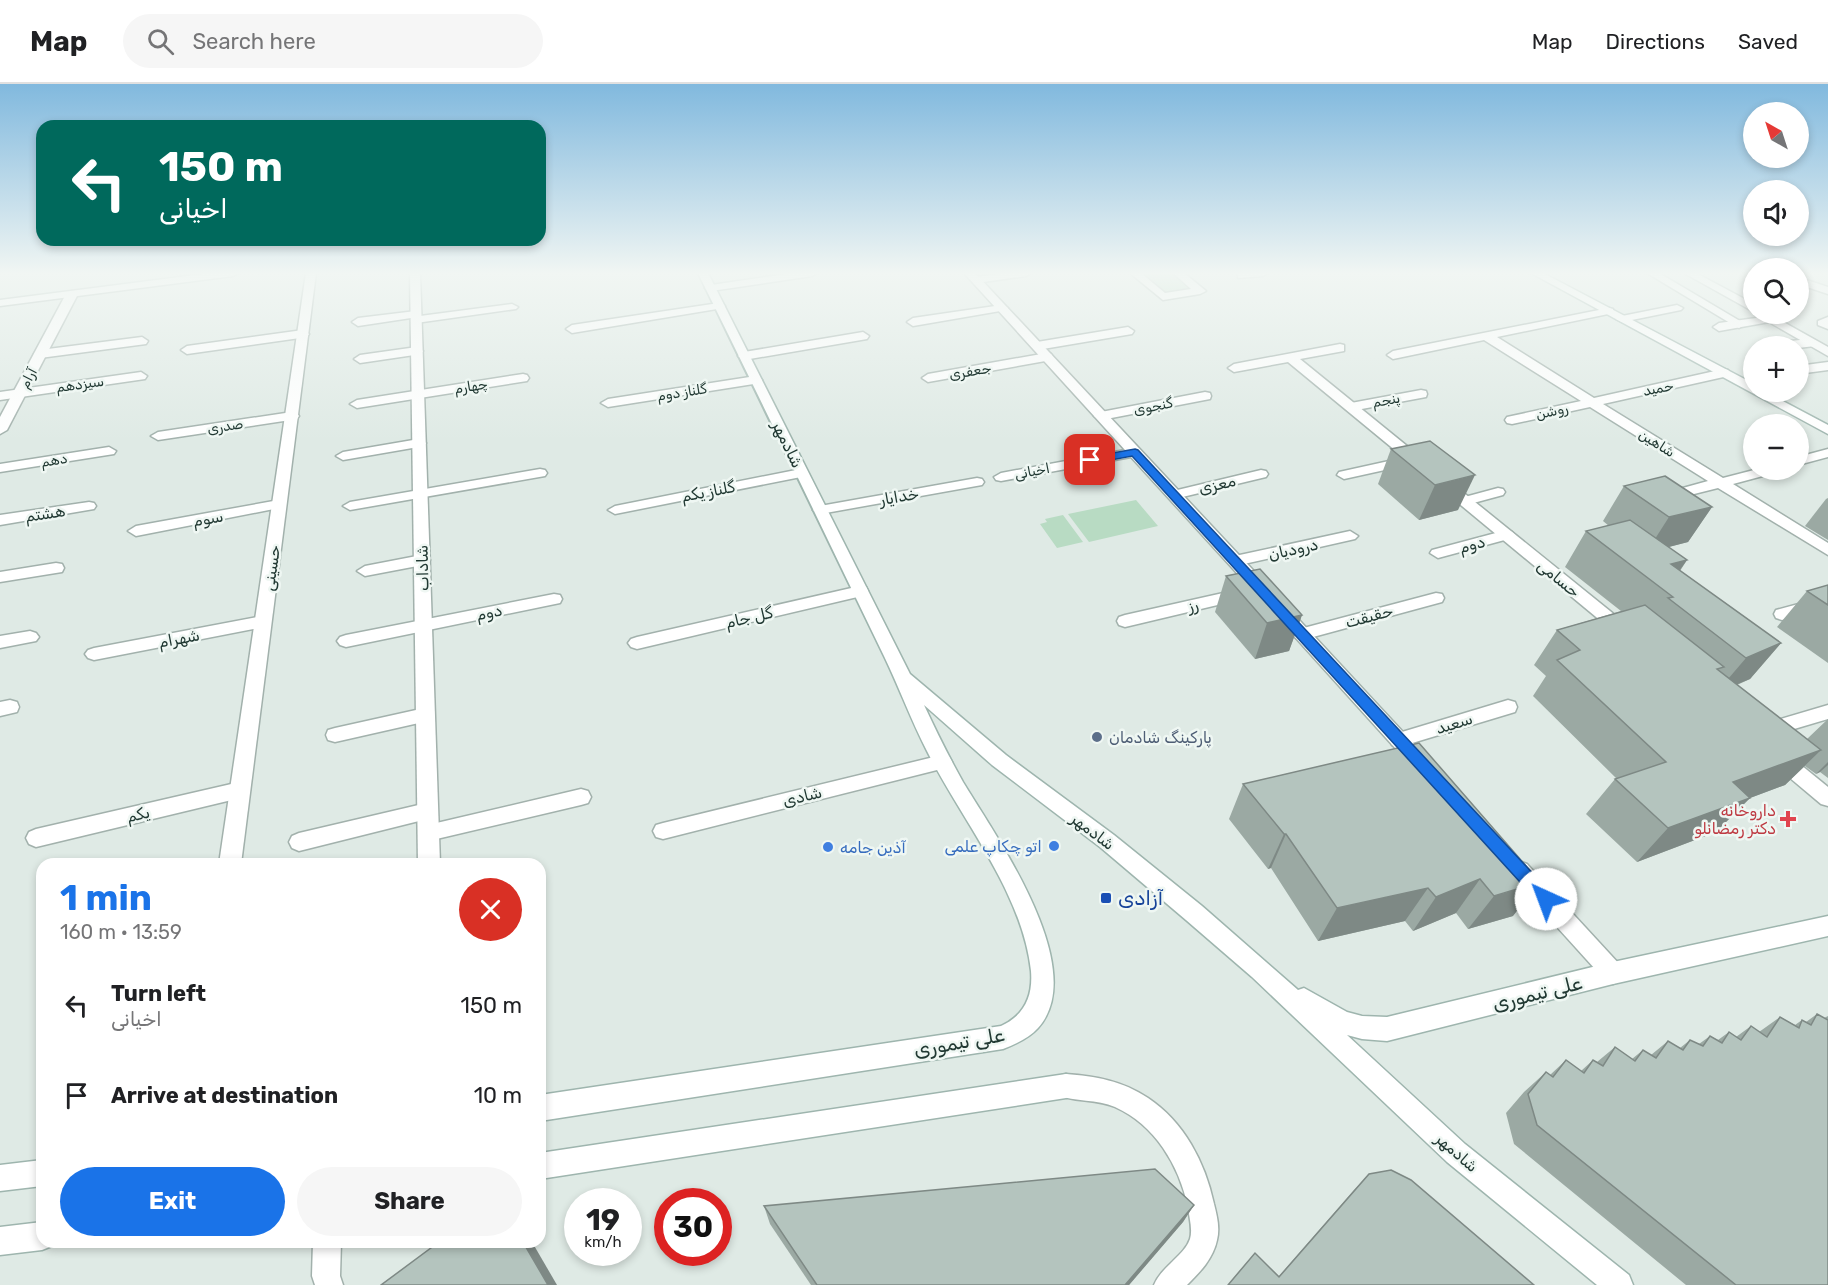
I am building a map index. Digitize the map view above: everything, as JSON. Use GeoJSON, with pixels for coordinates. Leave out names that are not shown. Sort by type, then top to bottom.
{"type":"FeatureCollection","features":[{"type":"Feature","properties":{"kind":"street","name":"آرام"},"geometry":{"type":"LineString","coordinates":[[0,430],[53,329]]}},
{"type":"Feature","properties":{"kind":"street","name":"حسینی"},"geometry":{"type":"LineString","coordinates":[[231,858],[304,329]]}},
{"type":"Feature","properties":{"kind":"street","name":"شاداب"},"geometry":{"type":"LineString","coordinates":[[416,329],[429,858]]}},
{"type":"Feature","properties":{"kind":"street","name":"شادمهر"},"geometry":{"type":"LineString","coordinates":[[731,329],[901,674],[999,760],[1107,841],[1260,970],[1456,1153],[1619,1285]]}},
{"type":"Feature","properties":{"kind":"street"},"geometry":{"type":"LineString","coordinates":[[1022,329],[1436,780]]}},
{"type":"Feature","properties":{"kind":"street"},"geometry":{"type":"LineString","coordinates":[[1393,355],[1520,329]]}},
{"type":"Feature","properties":{"kind":"street"},"geometry":{"type":"LineString","coordinates":[[1642,329],[1743,383]]}},
{"type":"Feature","properties":{"kind":"street"},"geometry":{"type":"LineString","coordinates":[[1788,329],[1828,352]]}},
{"type":"Feature","properties":{"kind":"street","name":"جعفری"},"geometry":{"type":"LineString","coordinates":[[928,378],[1128,331]]}},
{"type":"Feature","properties":{"kind":"street"},"geometry":{"type":"LineString","coordinates":[[187,350],[303,334]]}},
{"type":"Feature","properties":{"kind":"street"},"geometry":{"type":"LineString","coordinates":[[744,356],[863,336]]}},
{"type":"Feature","properties":{"kind":"street","name":"شاهین"},"geometry":{"type":"LineString","coordinates":[[1486,336],[1828,550]]}},
{"type":"Feature","properties":{"kind":"street"},"geometry":{"type":"LineString","coordinates":[[40,354],[142,341]]}},
{"type":"Feature","properties":{"kind":"street"},"geometry":{"type":"LineString","coordinates":[[1234,368],[1340,348]]}},
{"type":"Feature","properties":{"kind":"street"},"geometry":{"type":"LineString","coordinates":[[360,359],[417,351]]}},
{"type":"Feature","properties":{"kind":"street","name":"حسامی"},"geometry":{"type":"LineString","coordinates":[[1290,357],[1633,639]]}},
{"type":"Feature","properties":{"kind":"street"},"geometry":{"type":"LineString","coordinates":[[1809,369],[1828,366]]}},
{"type":"Feature","properties":{"kind":"street","name":"حمید"},"geometry":{"type":"LineString","coordinates":[[1593,403],[1724,373]]}},
{"type":"Feature","properties":{"kind":"street","name":"سیزدهم"},"geometry":{"type":"LineString","coordinates":[[0,396],[141,376]]}},
{"type":"Feature","properties":{"kind":"street","name":"چهارم"},"geometry":{"type":"LineString","coordinates":[[357,404],[523,378]]}},
{"type":"Feature","properties":{"kind":"street","name":"گلناز دوم"},"geometry":{"type":"LineString","coordinates":[[608,404],[756,380]]}},
{"type":"Feature","properties":{"kind":"street","name":"پنجم"},"geometry":{"type":"LineString","coordinates":[[1351,407],[1421,394]]}},
{"type":"Feature","properties":{"kind":"street","name":"گنجوی"},"geometry":{"type":"LineString","coordinates":[[1101,416],[1205,396]]}},
{"type":"Feature","properties":{"kind":"street"},"geometry":{"type":"LineString","coordinates":[[1777,402],[1828,430]]}},
{"type":"Feature","properties":{"kind":"street","name":"روشن"},"geometry":{"type":"LineString","coordinates":[[1512,420],[1593,403]]}},
{"type":"Feature","properties":{"kind":"street","name":"صدری"},"geometry":{"type":"LineString","coordinates":[[158,436],[292,416]]}},
{"type":"Feature","properties":{"kind":"street"},"geometry":{"type":"LineString","coordinates":[[343,456],[419,443]]}},
{"type":"Feature","properties":{"kind":"street","name":"دهم"},"geometry":{"type":"LineString","coordinates":[[0,468],[109,451]]}},
{"type":"Feature","properties":{"kind":"street","name":"اخیانی"},"geometry":{"type":"LineString","coordinates":[[1001,477],[1135,452]]}},
{"type":"Feature","properties":{"kind":"street"},"geometry":{"type":"LineString","coordinates":[[1809,458],[1828,453]]}},
{"type":"Feature","properties":{"kind":"street"},"geometry":{"type":"LineString","coordinates":[[1344,475],[1414,459]]}},
{"type":"Feature","properties":{"kind":"street"},"geometry":{"type":"LineString","coordinates":[[350,506],[540,473]]}},
{"type":"Feature","properties":{"kind":"street","name":"گلناز یکم"},"geometry":{"type":"LineString","coordinates":[[615,510],[801,473]]}},
{"type":"Feature","properties":{"kind":"street","name":"معزی"},"geometry":{"type":"LineString","coordinates":[[1174,495],[1261,474]]}},
{"type":"Feature","properties":{"kind":"street"},"geometry":{"type":"LineString","coordinates":[[1646,503],[1743,477]]}},
{"type":"Feature","properties":{"kind":"street","name":"خدایار"},"geometry":{"type":"LineString","coordinates":[[820,510],[977,482]]}},
{"type":"Feature","properties":{"kind":"street"},"geometry":{"type":"LineString","coordinates":[[1466,501],[1498,492]]}},
{"type":"Feature","properties":{"kind":"street","name":"سوم"},"geometry":{"type":"LineString","coordinates":[[136,531],[279,504]]}},
{"type":"Feature","properties":{"kind":"street","name":"هشتم"},"geometry":{"type":"LineString","coordinates":[[0,520],[89,506]]}},
{"type":"Feature","properties":{"kind":"street","name":"دوم"},"geometry":{"type":"LineString","coordinates":[[1438,553],[1506,535]]}},
{"type":"Feature","properties":{"kind":"street","name":"درودیان"},"geometry":{"type":"LineString","coordinates":[[1235,561],[1350,536]]}},
{"type":"Feature","properties":{"kind":"street"},"geometry":{"type":"LineString","coordinates":[[365,571],[422,560]]}},
{"type":"Feature","properties":{"kind":"street"},"geometry":{"type":"LineString","coordinates":[[0,577],[56,568]]}},
{"type":"Feature","properties":{"kind":"street","name":"رز"},"geometry":{"type":"LineString","coordinates":[[1125,621],[1261,589]]}},
{"type":"Feature","properties":{"kind":"street","name":"گل جام"},"geometry":{"type":"LineString","coordinates":[[637,644],[860,591]]}},
{"type":"Feature","properties":{"kind":"street","name":"حقیقت"},"geometry":{"type":"LineString","coordinates":[[1302,634],[1436,598]]}},
{"type":"Feature","properties":{"kind":"street","name":"دوم"},"geometry":{"type":"LineString","coordinates":[[346,641],[554,599]]}},
{"type":"Feature","properties":{"kind":"street"},"geometry":{"type":"LineString","coordinates":[[1782,614],[1828,601]]}},
{"type":"Feature","properties":{"kind":"street","name":"شهرام"},"geometry":{"type":"LineString","coordinates":[[94,654],[264,622]]}},
{"type":"Feature","properties":{"kind":"street"},"geometry":{"type":"LineString","coordinates":[[0,642],[30,637]]}},
{"type":"Feature","properties":{"kind":"street","name":"علی تیموری"},"geometry":{"type":"LineString","coordinates":[[546,1107],[1003,1037],[1018,1030],[1032,1018],[1040,1005],[1043,987],[1042,968],[1021,904],[942,762],[901,674]]}},
{"type":"Feature","properties":{"kind":"street","name":"سعید"},"geometry":{"type":"LineString","coordinates":[[1399,740],[1508,707]]}},
{"type":"Feature","properties":{"kind":"street"},"geometry":{"type":"LineString","coordinates":[[1828,712],[1751,735],[1828,798]]}},
{"type":"Feature","properties":{"kind":"street"},"geometry":{"type":"LineString","coordinates":[[335,735],[425,715]]}},
{"type":"Feature","properties":{"kind":"street","name":"شادی"},"geometry":{"type":"LineString","coordinates":[[663,831],[942,762]]}},
{"type":"Feature","properties":{"kind":"street"},"geometry":{"type":"LineString","coordinates":[[1398,768],[1420,763]]}},
{"type":"Feature","properties":{"kind":"street","name":"یکم"},"geometry":{"type":"LineString","coordinates":[[36,838],[240,790]]}},
{"type":"Feature","properties":{"kind":"street"},"geometry":{"type":"LineString","coordinates":[[428,833],[581,797]]}},
{"type":"Feature","properties":{"kind":"street"},"geometry":{"type":"LineString","coordinates":[[299,842],[427,811]]}},
{"type":"Feature","properties":{"kind":"street"},"geometry":{"type":"LineString","coordinates":[[1506,857],[1613,973]]}},
{"type":"Feature","properties":{"kind":"street","name":"علی تیموری"},"geometry":{"type":"LineString","coordinates":[[1260,970],[1332,1018],[1364,1030],[1387,1029],[1613,973],[1828,926]]}},
{"type":"Feature","properties":{"kind":"street"},"geometry":{"type":"LineString","coordinates":[[546,1165],[1066,1086],[1101,1090],[1123,1097],[1156,1119],[1172,1137],[1194,1178],[1204,1227],[1201,1247],[1168,1285]]}},
{"type":"Feature","properties":{"kind":"street"},"geometry":{"type":"LineString","coordinates":[[0,1178],[36,1174]]}},
{"type":"Feature","properties":{"kind":"street"},"geometry":{"type":"LineString","coordinates":[[0,1242],[36,1237]]}},
{"type":"Feature","properties":{"kind":"street"},"geometry":{"type":"LineString","coordinates":[[327,1248],[327,1280]]}},
{"type":"Feature","properties":{"kind":"green space"},"geometry":{"type":"Polygon","coordinates":[[[1136,500],[1158,526],[1089,542],[1068,514],[1136,500]]]}},
{"type":"Feature","properties":{"kind":"green space"},"geometry":{"type":"Polygon","coordinates":[[[1063,515],[1083,542],[1057,548],[1040,524],[1047,522],[1045,519],[1063,515]]]}},
{"type":"Feature","properties":{"kind":"building"},"geometry":{"type":"Polygon","coordinates":[[[1430,441],[1475,475],[1435,485],[1391,449],[1430,441]]]}},
{"type":"Feature","properties":{"kind":"building"},"geometry":{"type":"Polygon","coordinates":[[[1665,476],[1712,507],[1669,517],[1624,486],[1665,476]]]}},
{"type":"Feature","properties":{"kind":"building"},"geometry":{"type":"Polygon","coordinates":[[[1630,520],[1687,560],[1671,564],[1781,643],[1746,658],[1668,598],[1673,597],[1586,531],[1630,520]]]}},
{"type":"Feature","properties":{"kind":"building"},"geometry":{"type":"Polygon","coordinates":[[[1260,569],[1302,615],[1267,623],[1226,576],[1260,569]]]}},
{"type":"Feature","properties":{"kind":"building"},"geometry":{"type":"Polygon","coordinates":[[[1828,585],[1828,605],[1807,591],[1828,585]]]}},
{"type":"Feature","properties":{"kind":"building"},"geometry":{"type":"Polygon","coordinates":[[[1645,605],[1724,667],[1717,669],[1821,750],[1733,782],[1750,798],[1668,828],[1615,779],[1666,762],[1557,660],[1580,650],[1557,630],[1645,605]]]}},
{"type":"Feature","properties":{"kind":"building"},"geometry":{"type":"Polygon","coordinates":[[[1419,743],[1540,882],[1494,896],[1480,879],[1436,897],[1428,888],[1337,908],[1286,834],[1243,784],[1419,743]]]}},
{"type":"Feature","properties":{"kind":"building"},"geometry":{"type":"Polygon","coordinates":[[[1817,1014],[1828,1020],[1828,1285],[1736,1285],[1537,1125],[1528,1094],[1546,1072],[1553,1077],[1566,1060],[1584,1073],[1593,1060],[1603,1066],[1615,1047],[1635,1061],[1643,1050],[1656,1058],[1668,1041],[1683,1050],[1690,1040],[1703,1046],[1710,1036],[1722,1043],[1729,1032],[1741,1040],[1751,1026],[1767,1037],[1780,1017],[1799,1028],[1802,1020],[1811,1025],[1817,1014]]]}},
{"type":"Feature","properties":{"kind":"building"},"geometry":{"type":"Polygon","coordinates":[[[1155,1169],[1194,1205],[1125,1285],[817,1285],[764,1206],[1155,1169]]]}},
{"type":"Feature","properties":{"kind":"building"},"geometry":{"type":"Polygon","coordinates":[[[1391,1170],[1411,1180],[1534,1285],[1228,1285],[1255,1253],[1279,1277],[1369,1174],[1391,1170]]]}},
{"type":"Feature","properties":{"kind":"building"},"geometry":{"type":"Polygon","coordinates":[[[431,1248],[526,1248],[548,1285],[381,1285],[431,1248]]]}},
{"type":"Feature","properties":{"kind":"place","name":"پارکینگ شادمان"},"geometry":{"type":"Point","coordinates":[1097,737]}},
{"type":"Feature","properties":{"kind":"place","name":"داروخانه دکتر رمضانلو"},"geometry":{"type":"Point","coordinates":[1788,819]}},
{"type":"Feature","properties":{"kind":"place","name":"اتو چکاپ علمی"},"geometry":{"type":"Point","coordinates":[1054,846]}},
{"type":"Feature","properties":{"kind":"place","name":"آذین جامه"},"geometry":{"type":"Point","coordinates":[828,847]}},
{"type":"Feature","properties":{"kind":"place","name":"آزادی"},"geometry":{"type":"Point","coordinates":[1106,898]}},
{"type":"Feature","properties":{"kind":"route"},"geometry":{"type":"LineString","coordinates":[[1090,460],[1135,452],[1546,899]]}}]}
